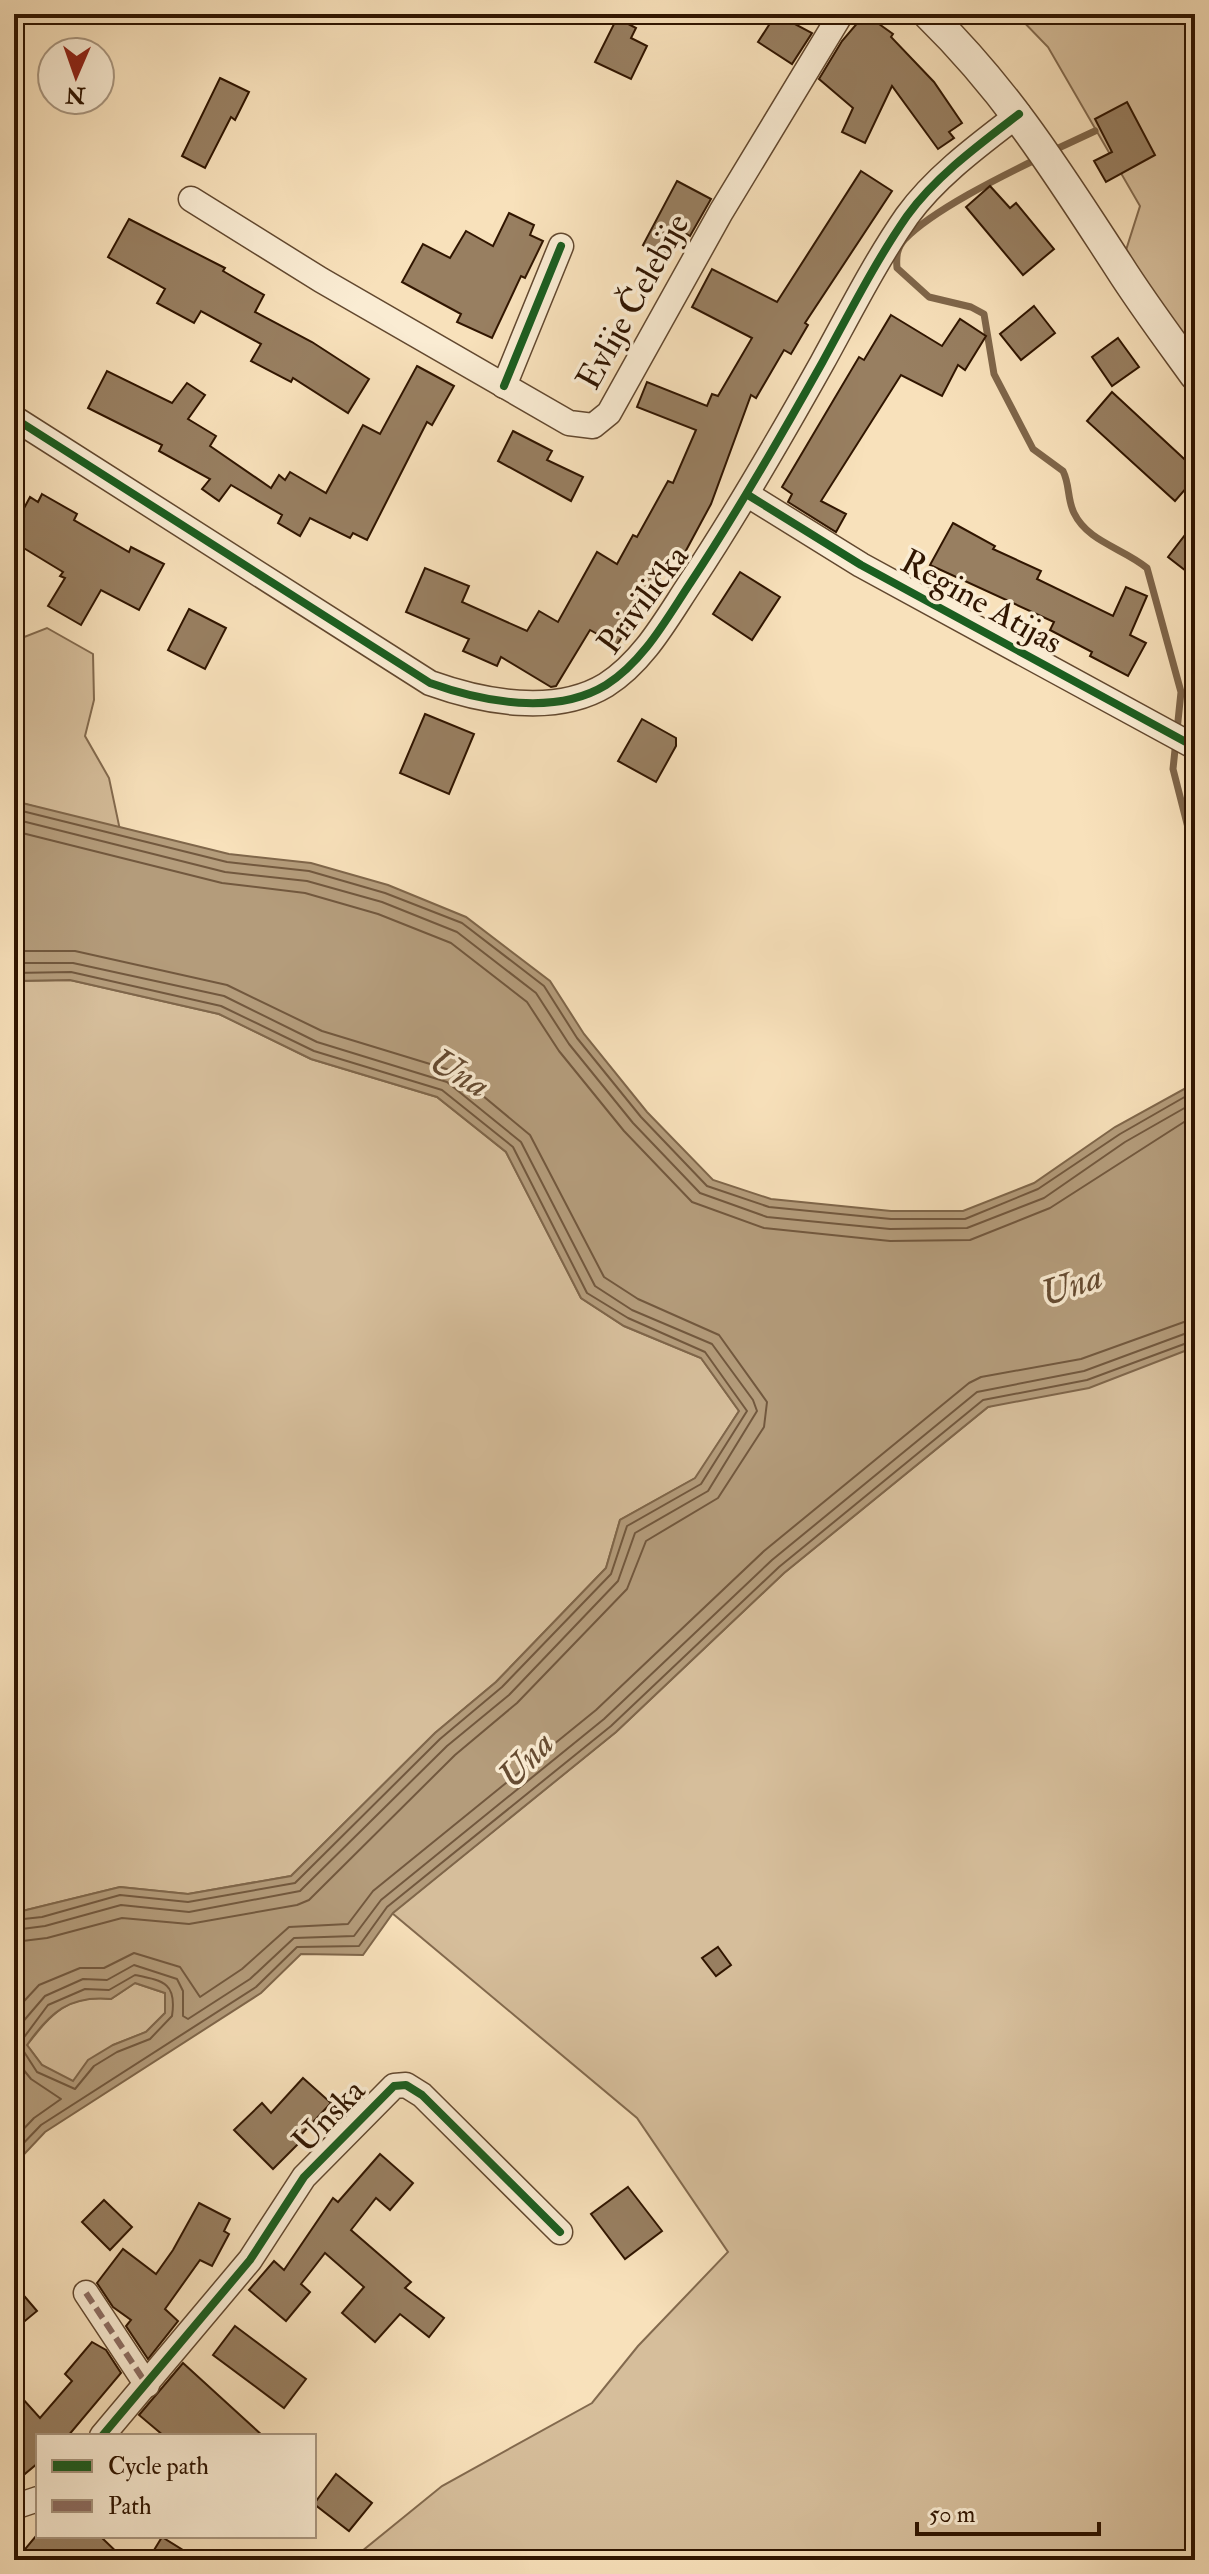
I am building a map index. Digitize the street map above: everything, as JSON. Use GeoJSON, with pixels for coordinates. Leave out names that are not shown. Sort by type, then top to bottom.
{"type":"FeatureCollection","features":[{"type":"Feature","properties":{"kind":"street","name":"Evlije Čelebije"},"geometry":{"type":"LineString","coordinates":[[191,199],[321,280],[569,423],[593,426],[609,413],[721,212],[841,14]]}},
{"type":"Feature","properties":{"kind":"street"},"geometry":{"type":"LineString","coordinates":[[928,14],[970,55],[1019,114],[1120,269],[1195,375]]}},
{"type":"Feature","properties":{"kind":"street","name":"Privilička"},"geometry":{"type":"LineString","coordinates":[[14,418],[430,683],[491,700],[553,701],[587,694],[625,670],[655,637],[748,495],[908,215],[957,164],[1019,114]]}},
{"type":"Feature","properties":{"kind":"street"},"geometry":{"type":"LineString","coordinates":[[504,386],[561,246]]}},
{"type":"Feature","properties":{"kind":"street","name":"Regine Atijas"},"geometry":{"type":"LineString","coordinates":[[748,495],[861,565],[1195,747]]}},
{"type":"Feature","properties":{"kind":"street","name":"Unska"},"geometry":{"type":"LineString","coordinates":[[104,2434],[250,2260],[304,2177],[394,2086],[406,2085],[422,2095],[560,2232]]}},
{"type":"Feature","properties":{"kind":"street"},"geometry":{"type":"LineString","coordinates":[[86,2293],[147,2385]]}},
{"type":"Feature","properties":{"kind":"street"},"geometry":{"type":"LineString","coordinates":[[14,2507],[36,2500]]}},
{"type":"Feature","properties":{"kind":"shaded area"},"geometry":{"type":"Polygon","coordinates":[[[1016,14],[1195,14],[1195,375],[1120,269],[1140,206],[1048,47],[1016,14]]]}},
{"type":"Feature","properties":{"kind":"shaded area"},"geometry":{"type":"Polygon","coordinates":[[[47,628],[93,654],[94,700],[85,736],[109,778],[120,830],[14,801],[14,641],[47,628]]]}},
{"type":"Feature","properties":{"kind":"shaded area"},"geometry":{"type":"Polygon","coordinates":[[[70,980],[219,1014],[311,1059],[437,1097],[506,1152],[581,1298],[624,1326],[701,1358],[739,1411],[696,1478],[620,1520],[606,1568],[496,1682],[435,1733],[291,1876],[188,1894],[120,1887],[14,1913],[14,981],[70,980]]]}},
{"type":"Feature","properties":{"kind":"shaded area"},"geometry":{"type":"Polygon","coordinates":[[[1195,1343],[1195,2560],[351,2560],[442,2486],[592,2403],[638,2346],[728,2252],[637,2118],[392,1913],[616,1732],[784,1573],[988,1407],[1195,1343]]]}},
{"type":"Feature","properties":{"kind":"shaded area"},"geometry":{"type":"Polygon","coordinates":[[[135,1983],[165,1993],[165,2013],[146,2032],[113,2045],[72,2082],[42,2065],[27,2045],[62,2008],[83,2000],[111,1999],[135,1983]]]}},
{"type":"Feature","properties":{"kind":"water","name":"Una"},"geometry":{"type":"Polygon","coordinates":[[[14,801],[229,854],[311,863],[388,885],[466,917],[550,981],[584,1034],[647,1112],[713,1180],[771,1199],[891,1211],[963,1211],[1034,1183],[1115,1127],[1195,1083],[1195,1347],[1089,1388],[988,1407],[784,1573],[616,1732],[393,1913],[363,1955],[301,1954],[261,1993],[45,2132],[14,2165],[14,1913],[120,1887],[188,1894],[291,1876],[435,1733],[496,1682],[606,1568],[620,1520],[695,1478],[739,1411],[701,1358],[624,1326],[581,1298],[506,1152],[437,1097],[311,1059],[219,1014],[70,980],[14,981],[14,801]],[[135,1983],[111,1999],[97,1998],[72,2003],[44,2023],[27,2045],[42,2065],[73,2081],[88,2060],[113,2045],[146,2032],[165,2013],[165,1993],[135,1983]]]}},
{"type":"Feature","properties":{"kind":"building"},"geometry":{"type":"Polygon","coordinates":[[[776,14],[812,33],[792,64],[758,42],[776,14]]]}},
{"type":"Feature","properties":{"kind":"building"},"geometry":{"type":"Polygon","coordinates":[[[865,14],[893,34],[891,37],[934,82],[962,123],[949,132],[954,138],[938,149],[892,86],[865,143],[842,132],[853,108],[819,79],[842,41],[865,14]]]}},
{"type":"Feature","properties":{"kind":"building"},"geometry":{"type":"Polygon","coordinates":[[[617,18],[636,28],[631,38],[647,46],[631,79],[595,62],[617,18]]]}},
{"type":"Feature","properties":{"kind":"building"},"geometry":{"type":"Polygon","coordinates":[[[220,78],[249,92],[235,120],[231,117],[205,168],[182,156],[220,78]]]}},
{"type":"Feature","properties":{"kind":"building"},"geometry":{"type":"Polygon","coordinates":[[[1127,102],[1155,155],[1106,182],[1094,161],[1112,152],[1095,119],[1127,102]]]}},
{"type":"Feature","properties":{"kind":"building"},"geometry":{"type":"Polygon","coordinates":[[[861,171],[892,191],[805,323],[808,325],[791,354],[784,350],[756,398],[751,395],[711,504],[683,556],[676,552],[617,645],[590,630],[556,686],[551,687],[501,657],[497,666],[463,651],[469,639],[406,612],[425,568],[469,586],[462,602],[527,631],[539,611],[558,622],[597,552],[617,564],[633,535],[637,537],[668,481],[673,483],[696,430],[637,407],[647,382],[707,406],[712,394],[718,396],[752,338],[692,307],[712,269],[777,302],[861,171]]]}},
{"type":"Feature","properties":{"kind":"building"},"geometry":{"type":"Polygon","coordinates":[[[677,181],[711,199],[690,236],[678,229],[663,256],[643,245],[677,181]]]}},
{"type":"Feature","properties":{"kind":"building"},"geometry":{"type":"Polygon","coordinates":[[[990,186],[1010,208],[1016,203],[1054,249],[1023,275],[966,207],[990,186]]]}},
{"type":"Feature","properties":{"kind":"building"},"geometry":{"type":"Polygon","coordinates":[[[509,213],[534,225],[530,235],[543,241],[525,278],[521,276],[492,338],[457,322],[461,314],[402,282],[423,244],[450,258],[466,231],[493,246],[509,213]]]}},
{"type":"Feature","properties":{"kind":"building"},"geometry":{"type":"Polygon","coordinates":[[[129,219],[225,268],[223,271],[264,295],[255,312],[312,342],[369,379],[348,413],[293,378],[291,382],[251,361],[261,344],[201,311],[194,323],[157,303],[165,289],[108,257],[129,219]]]}},
{"type":"Feature","properties":{"kind":"building"},"geometry":{"type":"Polygon","coordinates":[[[1034,306],[1055,333],[1021,360],[1000,334],[1034,306]]]}},
{"type":"Feature","properties":{"kind":"building"},"geometry":{"type":"Polygon","coordinates":[[[891,315],[942,346],[960,319],[986,336],[965,370],[958,365],[942,396],[901,375],[821,501],[846,514],[836,532],[788,502],[792,494],[782,487],[859,357],[864,360],[891,315]]]}},
{"type":"Feature","properties":{"kind":"building"},"geometry":{"type":"Polygon","coordinates":[[[1118,338],[1139,367],[1112,386],[1092,357],[1118,338]]]}},
{"type":"Feature","properties":{"kind":"building"},"geometry":{"type":"Polygon","coordinates":[[[417,366],[454,386],[432,425],[427,422],[367,540],[353,533],[350,538],[310,518],[300,536],[278,523],[282,515],[231,485],[219,501],[202,489],[210,479],[159,451],[162,445],[88,408],[107,371],[172,403],[187,383],[205,395],[188,419],[216,436],[210,446],[271,488],[279,475],[285,480],[290,472],[326,493],[363,425],[380,434],[417,366]]]}},
{"type":"Feature","properties":{"kind":"building"},"geometry":{"type":"Polygon","coordinates":[[[1112,392],[1195,469],[1195,478],[1175,501],[1087,421],[1112,392]]]}},
{"type":"Feature","properties":{"kind":"building"},"geometry":{"type":"Polygon","coordinates":[[[513,431],[552,451],[547,460],[583,477],[571,501],[498,461],[513,431]]]}},
{"type":"Feature","properties":{"kind":"building"},"geometry":{"type":"Polygon","coordinates":[[[42,494],[77,514],[74,520],[129,552],[131,547],[164,564],[139,610],[101,590],[81,625],[48,606],[65,578],[60,576],[63,572],[17,544],[23,533],[14,527],[30,497],[38,502],[42,494]]]}},
{"type":"Feature","properties":{"kind":"building"},"geometry":{"type":"Polygon","coordinates":[[[1195,522],[1195,578],[1168,557],[1195,522]]]}},
{"type":"Feature","properties":{"kind":"building"},"geometry":{"type":"Polygon","coordinates":[[[953,523],[995,546],[993,549],[1041,571],[1037,579],[1113,616],[1126,587],[1147,596],[1130,635],[1146,643],[1128,676],[1050,630],[1054,622],[930,565],[953,523]]]}},
{"type":"Feature","properties":{"kind":"building"},"geometry":{"type":"Polygon","coordinates":[[[740,572],[780,597],[752,640],[713,614],[740,572]]]}},
{"type":"Feature","properties":{"kind":"building"},"geometry":{"type":"Polygon","coordinates":[[[189,609],[226,628],[205,669],[168,650],[189,609]]]}},
{"type":"Feature","properties":{"kind":"building"},"geometry":{"type":"Polygon","coordinates":[[[425,714],[474,734],[449,794],[400,773],[425,714]]]}},
{"type":"Feature","properties":{"kind":"building"},"geometry":{"type":"Polygon","coordinates":[[[642,719],[676,738],[676,746],[656,782],[618,761],[642,719]]]}},
{"type":"Feature","properties":{"kind":"building"},"geometry":{"type":"Polygon","coordinates":[[[718,1947],[731,1965],[716,1976],[702,1958],[718,1947]]]}},
{"type":"Feature","properties":{"kind":"building"},"geometry":{"type":"Polygon","coordinates":[[[303,2078],[331,2103],[297,2139],[300,2142],[273,2169],[234,2130],[262,2103],[271,2113],[303,2078]]]}},
{"type":"Feature","properties":{"kind":"building"},"geometry":{"type":"Polygon","coordinates":[[[380,2154],[413,2183],[390,2210],[376,2198],[351,2230],[411,2282],[405,2288],[444,2318],[429,2337],[400,2314],[375,2342],[342,2313],[364,2287],[325,2253],[301,2284],[310,2292],[286,2321],[249,2290],[274,2261],[284,2270],[333,2198],[338,2202],[380,2154]]]}},
{"type":"Feature","properties":{"kind":"building"},"geometry":{"type":"Polygon","coordinates":[[[628,2187],[662,2231],[625,2259],[591,2214],[628,2187]]]}},
{"type":"Feature","properties":{"kind":"building"},"geometry":{"type":"Polygon","coordinates":[[[104,2200],[132,2227],[110,2250],[82,2222],[104,2200]]]}},
{"type":"Feature","properties":{"kind":"building"},"geometry":{"type":"Polygon","coordinates":[[[199,2203],[230,2219],[224,2231],[229,2234],[212,2266],[200,2260],[165,2309],[178,2321],[148,2359],[126,2326],[131,2320],[113,2307],[97,2283],[123,2249],[156,2274],[199,2203]]]}},
{"type":"Feature","properties":{"kind":"building"},"geometry":{"type":"Polygon","coordinates":[[[14,2284],[37,2311],[14,2330],[14,2284]]]}},
{"type":"Feature","properties":{"kind":"building"},"geometry":{"type":"Polygon","coordinates":[[[235,2326],[306,2379],[284,2408],[213,2355],[235,2326]]]}},
{"type":"Feature","properties":{"kind":"building"},"geometry":{"type":"Polygon","coordinates":[[[92,2342],[106,2350],[121,2373],[70,2434],[36,2434],[36,2465],[14,2483],[14,2389],[40,2418],[72,2381],[65,2374],[92,2342]]]}},
{"type":"Feature","properties":{"kind":"building"},"geometry":{"type":"Polygon","coordinates":[[[183,2363],[261,2434],[162,2434],[139,2415],[183,2363]]]}},
{"type":"Feature","properties":{"kind":"building"},"geometry":{"type":"Polygon","coordinates":[[[336,2474],[372,2503],[349,2531],[316,2506],[336,2474]]]}},
{"type":"Feature","properties":{"kind":"building"},"geometry":{"type":"Polygon","coordinates":[[[36,2536],[102,2538],[125,2560],[16,2560],[36,2536]]]}},
{"type":"Feature","properties":{"kind":"building"},"geometry":{"type":"Polygon","coordinates":[[[164,2538],[199,2560],[148,2560],[164,2538]]]}},
{"type":"Feature","properties":{"kind":"waterway"},"geometry":{"type":"LineString","coordinates":[[1050,152],[1095,131]]}},
{"type":"Feature","properties":{"kind":"waterway"},"geometry":{"type":"LineString","coordinates":[[1039,158],[969,194],[917,228],[900,246],[897,268],[929,297],[971,307],[984,314],[994,374],[1033,449],[1063,471],[1072,508],[1080,523],[1097,538],[1147,568],[1181,692],[1173,769],[1195,855]]}},
{"type":"Feature","properties":{"kind":"marked path"},"geometry":{"type":"LineString","coordinates":[[86,2293],[147,2385]]}},
{"type":"Feature","properties":{"kind":"cycle path"},"geometry":{"type":"LineString","coordinates":[[14,418],[430,683],[473,696],[519,703],[542,703],[586,695],[620,675],[664,624],[758,474],[873,270],[907,216],[945,174],[1019,114]]}},
{"type":"Feature","properties":{"kind":"cycle path"},"geometry":{"type":"LineString","coordinates":[[504,386],[561,246]]}},
{"type":"Feature","properties":{"kind":"cycle path"},"geometry":{"type":"LineString","coordinates":[[748,495],[861,565],[1195,747]]}},
{"type":"Feature","properties":{"kind":"cycle path"},"geometry":{"type":"LineString","coordinates":[[104,2434],[250,2260],[304,2177],[394,2086],[406,2085],[422,2095],[560,2232]]}}]}
